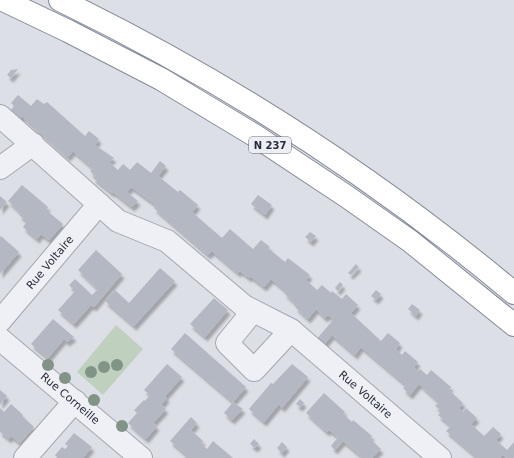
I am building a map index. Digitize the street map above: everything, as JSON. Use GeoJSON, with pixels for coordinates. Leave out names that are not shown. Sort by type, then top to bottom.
{"type":"FeatureCollection","features":[{"type":"Feature","properties":{"kind":"highway","name":"N 237"},"geometry":{"type":"LineString","coordinates":[[3,0],[68,31],[161,79],[254,134],[410,241],[514,325]]}},
{"type":"Feature","properties":{"kind":"highway","name":"N 237"},"geometry":{"type":"LineString","coordinates":[[60,0],[116,27],[202,74],[309,140],[381,190],[467,254],[514,293]]}},
{"type":"Feature","properties":{"kind":"street","name":"Rue Voltaire"},"geometry":{"type":"LineString","coordinates":[[0,116],[118,220],[167,241],[244,306],[291,330],[440,458]]}},
{"type":"Feature","properties":{"kind":"street"},"geometry":{"type":"LineString","coordinates":[[0,168],[33,144]]}},
{"type":"Feature","properties":{"kind":"street","name":"Rue Voltaire"},"geometry":{"type":"LineString","coordinates":[[0,321],[99,204]]}},
{"type":"Feature","properties":{"kind":"street"},"geometry":{"type":"LineString","coordinates":[[253,311],[228,343],[254,370],[291,330]]}},
{"type":"Feature","properties":{"kind":"street","name":"Rue Corneille"},"geometry":{"type":"LineString","coordinates":[[0,339],[141,458]]}},
{"type":"Feature","properties":{"kind":"street"},"geometry":{"type":"LineString","coordinates":[[25,458],[75,401]]}},
{"type":"Feature","properties":{"kind":"green space"},"geometry":{"type":"Polygon","coordinates":[[[116,325],[143,349],[103,395],[77,372],[116,325]]]}},
{"type":"Feature","properties":{"kind":"building"},"geometry":{"type":"Polygon","coordinates":[[[18,69],[11,78],[7,75],[11,70],[18,69]]]}},
{"type":"Feature","properties":{"kind":"building"},"geometry":{"type":"Polygon","coordinates":[[[18,95],[31,106],[37,99],[44,104],[47,102],[85,136],[89,131],[99,139],[95,145],[114,158],[109,162],[118,170],[123,164],[130,170],[137,162],[151,173],[160,161],[166,166],[158,176],[178,192],[180,190],[198,205],[192,212],[222,238],[230,229],[253,249],[261,240],[285,262],[288,258],[310,275],[306,280],[317,290],[322,285],[331,293],[332,291],[342,299],[346,294],[358,305],[351,313],[381,341],[388,333],[400,343],[396,349],[402,355],[405,351],[418,362],[414,367],[418,371],[420,369],[427,375],[431,370],[451,387],[449,390],[463,403],[459,408],[463,412],[466,408],[477,418],[471,424],[484,436],[493,427],[501,434],[496,440],[507,450],[514,442],[514,458],[507,458],[503,455],[500,458],[478,458],[446,431],[451,426],[438,415],[442,411],[435,406],[439,402],[419,384],[410,395],[403,388],[406,385],[361,347],[355,355],[332,335],[322,347],[315,341],[333,320],[328,315],[325,318],[316,309],[308,319],[295,307],[297,305],[284,293],[286,291],[271,279],[264,287],[250,276],[249,278],[240,271],[238,273],[212,251],[208,255],[154,208],[156,205],[131,187],[127,192],[138,201],[132,207],[113,192],[112,193],[93,178],[95,176],[90,171],[93,168],[73,151],[68,157],[22,116],[17,123],[7,115],[14,106],[11,103],[18,95]]]}},
{"type":"Feature","properties":{"kind":"building"},"geometry":{"type":"Polygon","coordinates":[[[22,185],[48,207],[46,210],[63,224],[49,240],[41,234],[37,239],[23,227],[27,221],[19,215],[21,213],[8,201],[22,185]]]}},
{"type":"Feature","properties":{"kind":"building"},"geometry":{"type":"Polygon","coordinates":[[[258,195],[272,205],[265,215],[251,204],[258,195]]]}},
{"type":"Feature","properties":{"kind":"building"},"geometry":{"type":"Polygon","coordinates":[[[0,196],[7,202],[0,210],[0,196]]]}},
{"type":"Feature","properties":{"kind":"building"},"geometry":{"type":"Polygon","coordinates":[[[310,232],[316,236],[311,242],[305,237],[310,232]]]}},
{"type":"Feature","properties":{"kind":"building"},"geometry":{"type":"Polygon","coordinates":[[[1,236],[19,252],[0,274],[0,237],[1,236]]]}},
{"type":"Feature","properties":{"kind":"building"},"geometry":{"type":"Polygon","coordinates":[[[96,250],[122,274],[94,307],[91,305],[74,324],[58,310],[75,291],[69,285],[75,279],[92,295],[98,289],[78,270],[96,250]]]}},
{"type":"Feature","properties":{"kind":"building"},"geometry":{"type":"Polygon","coordinates":[[[356,264],[359,267],[351,275],[348,273],[356,264]]]}},
{"type":"Feature","properties":{"kind":"building"},"geometry":{"type":"Polygon","coordinates":[[[160,268],[175,281],[134,326],[105,301],[115,290],[129,303],[160,268]]]}},
{"type":"Feature","properties":{"kind":"building"},"geometry":{"type":"Polygon","coordinates":[[[340,282],[343,285],[338,291],[335,288],[340,282]]]}},
{"type":"Feature","properties":{"kind":"building"},"geometry":{"type":"Polygon","coordinates":[[[376,290],[381,294],[376,300],[371,296],[376,290]]]}},
{"type":"Feature","properties":{"kind":"building"},"geometry":{"type":"Polygon","coordinates":[[[214,298],[228,310],[205,337],[190,324],[214,298]]]}},
{"type":"Feature","properties":{"kind":"building"},"geometry":{"type":"Polygon","coordinates":[[[412,304],[420,310],[416,316],[408,309],[412,304]]]}},
{"type":"Feature","properties":{"kind":"building"},"geometry":{"type":"Polygon","coordinates":[[[53,319],[74,337],[67,342],[64,339],[48,358],[31,344],[53,319]]]}},
{"type":"Feature","properties":{"kind":"building"},"geometry":{"type":"Polygon","coordinates":[[[185,333],[246,387],[233,402],[171,349],[185,333]]]}},
{"type":"Feature","properties":{"kind":"building"},"geometry":{"type":"Polygon","coordinates":[[[167,364],[182,377],[165,396],[167,398],[161,405],[166,409],[153,423],[157,426],[146,439],[128,423],[137,413],[134,410],[150,395],[144,390],[167,364]]]}},
{"type":"Feature","properties":{"kind":"building"},"geometry":{"type":"Polygon","coordinates":[[[292,364],[308,377],[282,408],[279,404],[264,422],[249,409],[271,383],[273,384],[292,364]]]}},
{"type":"Feature","properties":{"kind":"building"},"geometry":{"type":"Polygon","coordinates":[[[0,390],[7,396],[0,405],[0,390]]]}},
{"type":"Feature","properties":{"kind":"building"},"geometry":{"type":"Polygon","coordinates":[[[324,393],[345,412],[343,414],[352,422],[353,420],[372,436],[370,439],[381,449],[372,458],[360,458],[361,456],[343,441],[335,450],[331,446],[338,437],[329,430],[327,432],[306,413],[324,393]]]}},
{"type":"Feature","properties":{"kind":"building"},"geometry":{"type":"Polygon","coordinates":[[[300,399],[304,403],[300,407],[296,404],[300,399]]]}},
{"type":"Feature","properties":{"kind":"building"},"geometry":{"type":"Polygon","coordinates":[[[233,402],[243,409],[232,420],[224,413],[233,402]]]}},
{"type":"Feature","properties":{"kind":"building"},"geometry":{"type":"Polygon","coordinates":[[[11,404],[34,427],[20,443],[11,436],[9,439],[0,432],[0,408],[4,412],[11,404]]]}},
{"type":"Feature","properties":{"kind":"building"},"geometry":{"type":"Polygon","coordinates":[[[191,417],[197,423],[191,430],[203,441],[201,444],[207,449],[213,441],[233,458],[190,458],[170,441],[191,417]]]}},
{"type":"Feature","properties":{"kind":"building"},"geometry":{"type":"Polygon","coordinates":[[[74,433],[92,447],[83,458],[58,458],[55,455],[62,447],[65,449],[68,446],[65,444],[74,433]]]}},
{"type":"Feature","properties":{"kind":"building"},"geometry":{"type":"Polygon","coordinates":[[[254,439],[259,444],[255,448],[250,444],[254,439]]]}},
{"type":"Feature","properties":{"kind":"building"},"geometry":{"type":"Polygon","coordinates":[[[282,442],[287,447],[282,453],[277,448],[282,442]]]}}]}
